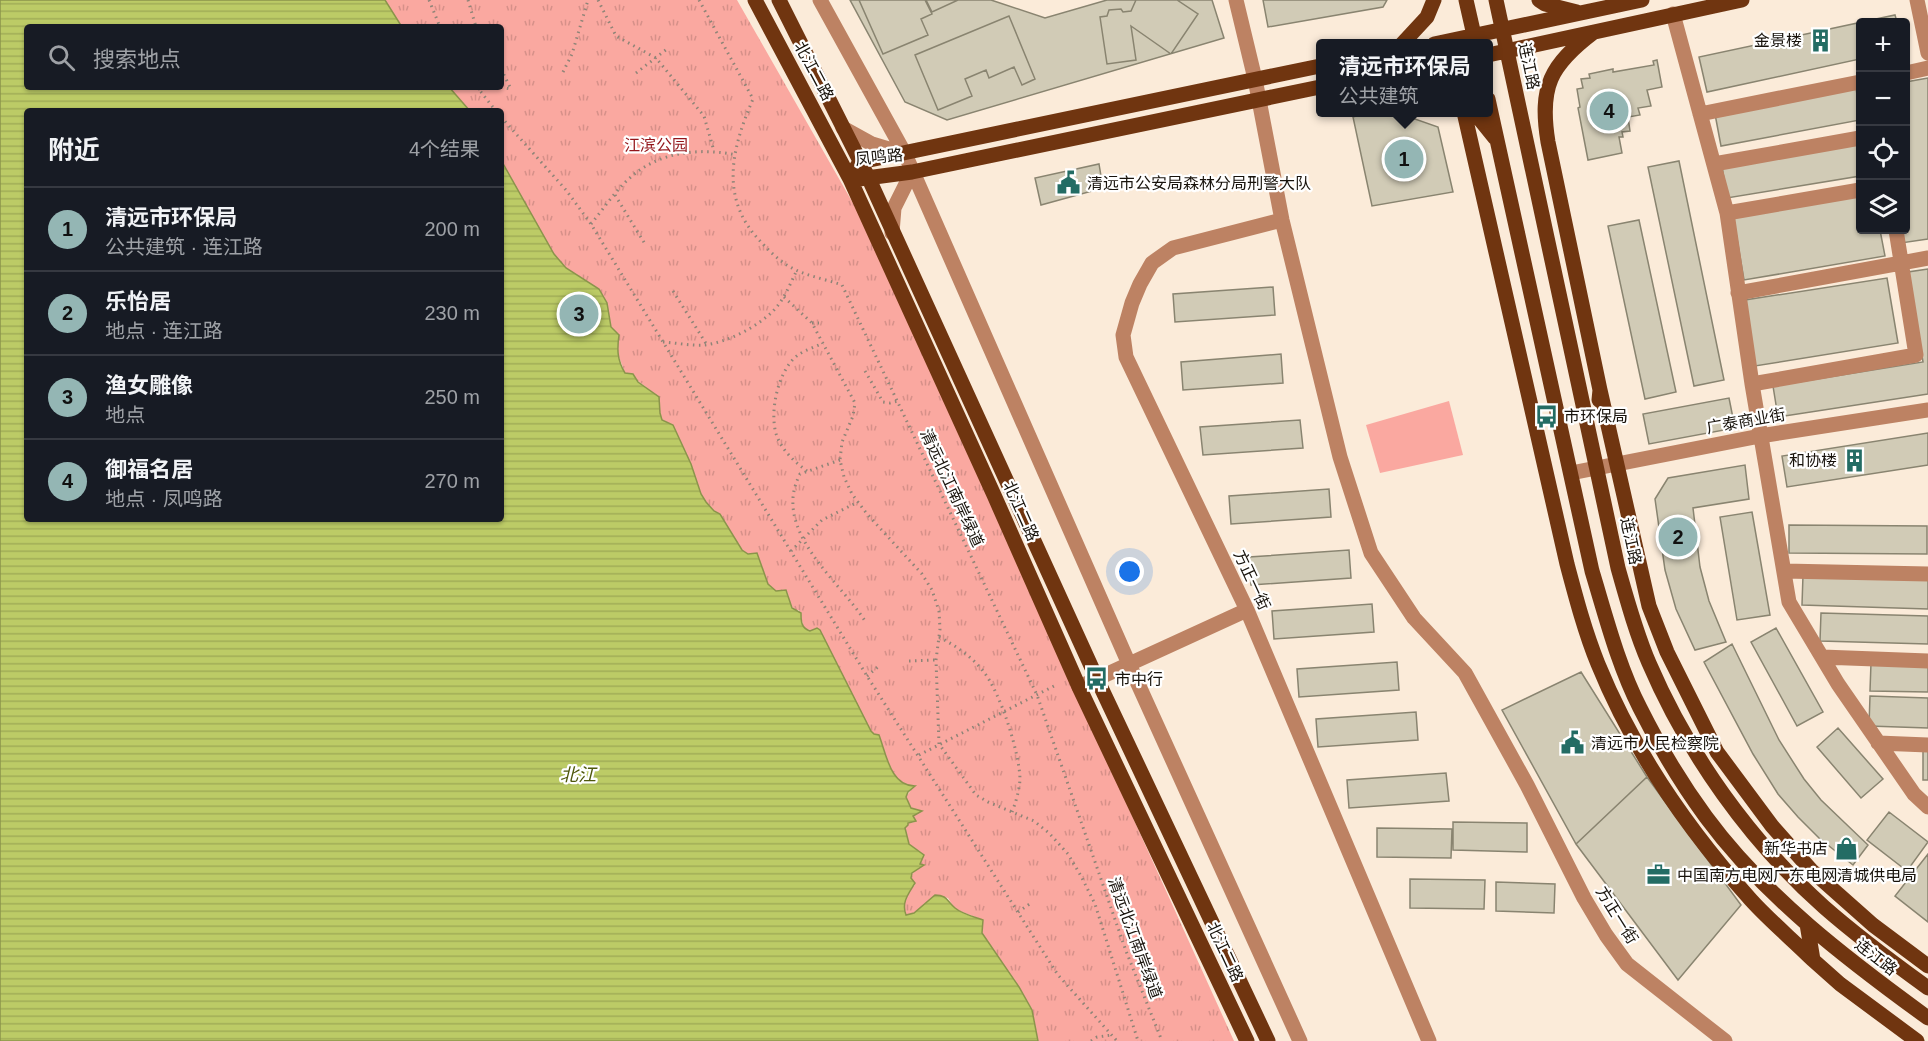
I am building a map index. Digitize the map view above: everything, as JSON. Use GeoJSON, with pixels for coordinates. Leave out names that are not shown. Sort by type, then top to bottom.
{"type":"FeatureCollection","features":[{"type":"Feature","properties":{"kind":"main road","name":"北江二路"},"geometry":{"type":"LineString","coordinates":[[755,0],[850,179],[1079,687],[1247,1041]]}},
{"type":"Feature","properties":{"kind":"main road","name":"北江二路"},"geometry":{"type":"LineString","coordinates":[[779,0],[869,179],[1097,679],[1268,1041]]}},
{"type":"Feature","properties":{"kind":"main road"},"geometry":{"type":"LineString","coordinates":[[1407,39],[1427,17],[1434,0]]}},
{"type":"Feature","properties":{"kind":"main road"},"geometry":{"type":"LineString","coordinates":[[1466,0],[1475,39],[1503,29],[1642,0]]}},
{"type":"Feature","properties":{"kind":"main road","name":"连江路"},"geometry":{"type":"LineString","coordinates":[[1496,0],[1618,568],[1648,662],[1667,702],[1695,751],[1729,801],[1768,851],[1823,906],[1872,947],[1928,988]]}},
{"type":"Feature","properties":{"kind":"main road"},"geometry":{"type":"LineString","coordinates":[[1539,0],[1563,9],[1583,13]]}},
{"type":"Feature","properties":{"kind":"main road"},"geometry":{"type":"LineString","coordinates":[[1493,54],[1742,0]]}},
{"type":"Feature","properties":{"kind":"main road","name":"连江路"},"geometry":{"type":"LineString","coordinates":[[1594,32],[1568,53],[1556,69],[1544,100],[1544,119],[1600,390],[1649,606],[1667,652],[1717,752],[1772,826],[1811,870],[1873,925],[1928,966]]}},
{"type":"Feature","properties":{"kind":"main road","name":"凤鸣路"},"geometry":{"type":"LineString","coordinates":[[850,179],[860,162],[1316,67]]}},
{"type":"Feature","properties":{"kind":"main road","name":"凤鸣路"},"geometry":{"type":"LineString","coordinates":[[850,179],[869,179],[912,172],[1316,88]]}},
{"type":"Feature","properties":{"kind":"main road"},"geometry":{"type":"LineString","coordinates":[[1465,117],[1581,618],[1598,664],[1620,712],[1679,811],[1751,900],[1840,984],[1917,1041]]}},
{"type":"Feature","properties":{"kind":"main road"},"geometry":{"type":"LineString","coordinates":[[1478,117],[1497,141]]}},
{"type":"Feature","properties":{"kind":"main road","name":"连江路"},"geometry":{"type":"LineString","coordinates":[[1492,117],[1598,591],[1613,641],[1639,707],[1668,759],[1706,817],[1750,869],[1807,924],[1864,972],[1928,1018]]}},
{"type":"Feature","properties":{"kind":"main road"},"geometry":{"type":"LineString","coordinates":[[1592,440],[1600,390]]}},
{"type":"Feature","properties":{"kind":"main road"},"geometry":{"type":"LineString","coordinates":[[1807,924],[1813,960]]}},
{"type":"Feature","properties":{"kind":"street","name":"北江二路"},"geometry":{"type":"LineString","coordinates":[[820,0],[905,154],[1129,664],[1300,1041]]}},
{"type":"Feature","properties":{"kind":"street","name":"方正一街"},"geometry":{"type":"LineString","coordinates":[[1236,0],[1255,79],[1282,220],[1340,457],[1371,553],[1414,618],[1466,673],[1527,785],[1584,898],[1606,935],[1628,964],[1725,1041]]}},
{"type":"Feature","properties":{"kind":"street"},"geometry":{"type":"LineString","coordinates":[[1917,0],[1928,53]]}},
{"type":"Feature","properties":{"kind":"street"},"geometry":{"type":"LineString","coordinates":[[1672,14],[1727,213],[1760,436],[1789,602],[1838,684],[1878,743],[1914,794],[1928,807]]}},
{"type":"Feature","properties":{"kind":"street"},"geometry":{"type":"LineString","coordinates":[[1910,72],[1928,68]]}},
{"type":"Feature","properties":{"kind":"street"},"geometry":{"type":"LineString","coordinates":[[1700,114],[1856,83]]}},
{"type":"Feature","properties":{"kind":"street"},"geometry":{"type":"LineString","coordinates":[[843,128],[872,144],[905,154]]}},
{"type":"Feature","properties":{"kind":"street"},"geometry":{"type":"LineString","coordinates":[[1714,164],[1856,139]]}},
{"type":"Feature","properties":{"kind":"street"},"geometry":{"type":"LineString","coordinates":[[892,233],[894,208],[912,172]]}},
{"type":"Feature","properties":{"kind":"street"},"geometry":{"type":"LineString","coordinates":[[1727,213],[1856,191]]}},
{"type":"Feature","properties":{"kind":"street","name":"方正一街"},"geometry":{"type":"LineString","coordinates":[[1282,220],[1173,248],[1152,263],[1132,303],[1124,334],[1126,357],[1247,610],[1429,1041]]}},
{"type":"Feature","properties":{"kind":"street"},"geometry":{"type":"LineString","coordinates":[[1752,384],[1916,355],[1897,234]]}},
{"type":"Feature","properties":{"kind":"street"},"geometry":{"type":"LineString","coordinates":[[1738,292],[1928,258]]}},
{"type":"Feature","properties":{"kind":"street","name":"广泰商业街"},"geometry":{"type":"LineString","coordinates":[[1571,473],[1760,436],[1928,410]]}},
{"type":"Feature","properties":{"kind":"street"},"geometry":{"type":"LineString","coordinates":[[1784,571],[1928,574]]}},
{"type":"Feature","properties":{"kind":"street"},"geometry":{"type":"LineString","coordinates":[[1079,687],[1247,610]]}},
{"type":"Feature","properties":{"kind":"street"},"geometry":{"type":"LineString","coordinates":[[1822,657],[1928,661]]}},
{"type":"Feature","properties":{"kind":"street"},"geometry":{"type":"LineString","coordinates":[[1878,743],[1928,745]]}},
{"type":"Feature","properties":{"kind":"path"},"geometry":{"type":"LineString","coordinates":[[429,0],[439,24]]}},
{"type":"Feature","properties":{"kind":"path"},"geometry":{"type":"LineString","coordinates":[[468,0],[475,24]]}},
{"type":"Feature","properties":{"kind":"path"},"geometry":{"type":"LineString","coordinates":[[563,72],[572,54],[588,0]]}},
{"type":"Feature","properties":{"kind":"path"},"geometry":{"type":"LineString","coordinates":[[598,0],[616,36],[656,58],[704,116],[714,151]]}},
{"type":"Feature","properties":{"kind":"path","name":"清远北江南岸绿道"},"geometry":{"type":"LineString","coordinates":[[699,0],[753,99],[744,121],[732,175],[734,195],[740,214],[754,235],[774,256],[797,270],[842,285],[1037,695],[1126,951],[1162,1041]]}},
{"type":"Feature","properties":{"kind":"path"},"geometry":{"type":"LineString","coordinates":[[636,73],[667,49]]}},
{"type":"Feature","properties":{"kind":"path"},"geometry":{"type":"LineString","coordinates":[[504,74],[512,89],[504,88]]}},
{"type":"Feature","properties":{"kind":"path"},"geometry":{"type":"LineString","coordinates":[[479,90],[494,108]]}},
{"type":"Feature","properties":{"kind":"path"},"geometry":{"type":"LineString","coordinates":[[504,120],[566,190],[591,224],[867,676],[1058,975],[1117,1041]]}},
{"type":"Feature","properties":{"kind":"path"},"geometry":{"type":"LineString","coordinates":[[591,224],[635,173],[654,161],[683,153],[714,151],[736,155]]}},
{"type":"Feature","properties":{"kind":"path"},"geometry":{"type":"LineString","coordinates":[[615,195],[645,244]]}},
{"type":"Feature","properties":{"kind":"path"},"geometry":{"type":"LineString","coordinates":[[663,342],[706,345],[726,339],[751,327],[773,311],[784,297],[797,270]]}},
{"type":"Feature","properties":{"kind":"path"},"geometry":{"type":"LineString","coordinates":[[673,291],[706,345]]}},
{"type":"Feature","properties":{"kind":"path"},"geometry":{"type":"LineString","coordinates":[[784,297],[812,323],[855,403],[853,416],[842,442],[840,460],[844,477],[858,502],[922,574],[932,590],[939,611],[936,660],[939,744],[976,795],[1034,821],[1049,833],[1068,854],[1095,904],[1138,1041]]}},
{"type":"Feature","properties":{"kind":"path"},"geometry":{"type":"LineString","coordinates":[[812,323],[819,323]]}},
{"type":"Feature","properties":{"kind":"path"},"geometry":{"type":"LineString","coordinates":[[807,471],[786,451],[778,439],[774,424],[775,400],[779,383],[789,365],[797,356],[823,344]]}},
{"type":"Feature","properties":{"kind":"path"},"geometry":{"type":"LineString","coordinates":[[865,371],[883,402],[898,401]]}},
{"type":"Feature","properties":{"kind":"path"},"geometry":{"type":"LineString","coordinates":[[840,460],[800,474],[794,485],[792,496],[795,521],[803,539],[827,575],[855,606],[865,621]]}},
{"type":"Feature","properties":{"kind":"path"},"geometry":{"type":"LineString","coordinates":[[791,551],[822,520],[858,502]]}},
{"type":"Feature","properties":{"kind":"path"},"geometry":{"type":"LineString","coordinates":[[939,637],[957,647],[984,672],[996,691],[1017,759],[1020,780],[1012,812]]}},
{"type":"Feature","properties":{"kind":"path"},"geometry":{"type":"LineString","coordinates":[[909,661],[936,660]]}},
{"type":"Feature","properties":{"kind":"path"},"geometry":{"type":"LineString","coordinates":[[867,676],[878,667]]}},
{"type":"Feature","properties":{"kind":"path"},"geometry":{"type":"LineString","coordinates":[[918,755],[1056,685]]}},
{"type":"Feature","properties":{"kind":"path"},"geometry":{"type":"LineString","coordinates":[[1018,912],[1031,903]]}},
{"type":"Feature","properties":{"kind":"path"},"geometry":{"type":"LineString","coordinates":[[1090,1041],[1097,1037],[1112,1035]]}},
{"type":"Feature","properties":{"kind":"green space","name":"江滨公园"},"geometry":{"type":"Polygon","coordinates":[[[385,0],[737,0],[862,219],[1234,1041],[1038,1041],[1032,1009],[982,933],[983,920],[955,909],[948,898],[935,895],[914,913],[906,915],[904,907],[906,899],[915,885],[911,877],[923,857],[922,853],[909,844],[905,828],[907,823],[915,822],[913,816],[921,811],[911,808],[906,797],[913,787],[905,785],[894,774],[879,735],[871,731],[824,641],[813,631],[804,628],[799,610],[795,611],[789,602],[788,593],[782,590],[776,591],[768,584],[757,553],[748,554],[742,550],[720,514],[706,502],[673,425],[662,420],[659,397],[638,381],[633,374],[625,373],[616,349],[619,335],[611,327],[607,303],[599,289],[566,268],[554,254],[504,165],[504,108],[467,108],[452,90],[504,90],[504,24],[400,24],[385,0]]]}},
{"type":"Feature","properties":{"kind":"green space"},"geometry":{"type":"Polygon","coordinates":[[[1449,401],[1463,455],[1380,473],[1366,425],[1449,401]]]}},
{"type":"Feature","properties":{"kind":"water","name":"北江"},"geometry":{"type":"Polygon","coordinates":[[[0,0],[385,0],[400,24],[24,24],[24,90],[452,90],[467,108],[24,108],[24,522],[504,522],[504,165],[554,254],[566,268],[599,289],[607,303],[611,327],[619,335],[618,354],[622,368],[625,373],[633,374],[638,382],[659,397],[662,420],[673,425],[706,502],[720,514],[742,550],[748,554],[757,553],[768,584],[776,591],[786,590],[792,608],[801,613],[803,626],[810,631],[817,628],[820,630],[871,731],[879,735],[894,775],[907,785],[915,786],[906,797],[911,808],[922,811],[913,816],[916,821],[908,823],[905,828],[909,844],[924,855],[920,864],[924,865],[912,873],[911,878],[915,883],[905,902],[906,915],[914,913],[935,895],[939,895],[961,912],[983,920],[982,933],[1032,1010],[1038,1041],[0,1041],[0,0]]]}},
{"type":"Feature","properties":{"kind":"building"},"geometry":{"type":"Polygon","coordinates":[[[850,0],[991,0],[1045,18],[1107,0],[1212,0],[1224,38],[947,120],[905,102],[850,0]]]}},
{"type":"Feature","properties":{"kind":"building"},"geometry":{"type":"Polygon","coordinates":[[[859,0],[925,0],[932,14],[921,19],[928,35],[883,54],[859,0]]]}},
{"type":"Feature","properties":{"kind":"building"},"geometry":{"type":"Polygon","coordinates":[[[926,0],[958,0],[932,12],[926,0]]]}},
{"type":"Feature","properties":{"kind":"building"},"geometry":{"type":"Polygon","coordinates":[[[1136,0],[1177,0],[1198,14],[1171,54],[1131,26],[1136,60],[1107,64],[1100,17],[1107,16],[1109,10],[1131,11],[1136,0]]]}},
{"type":"Feature","properties":{"kind":"building"},"geometry":{"type":"Polygon","coordinates":[[[1263,0],[1387,0],[1383,7],[1268,27],[1263,0]]]}},
{"type":"Feature","properties":{"kind":"building"},"geometry":{"type":"Polygon","coordinates":[[[1009,16],[1035,79],[1022,85],[1014,67],[989,78],[986,70],[965,79],[972,96],[938,110],[915,55],[1009,16]]]}},
{"type":"Feature","properties":{"kind":"building","name":"金景楼"},"geometry":{"type":"Polygon","coordinates":[[[1856,23],[1856,60],[1707,92],[1699,57],[1856,23]]]}},
{"type":"Feature","properties":{"kind":"building"},"geometry":{"type":"Polygon","coordinates":[[[1657,60],[1662,87],[1647,90],[1651,106],[1638,108],[1640,115],[1628,117],[1630,131],[1622,132],[1623,137],[1619,137],[1622,153],[1588,160],[1578,108],[1580,107],[1577,89],[1583,88],[1581,79],[1590,78],[1589,74],[1613,69],[1613,72],[1654,65],[1653,61],[1657,60]]]}},
{"type":"Feature","properties":{"kind":"building"},"geometry":{"type":"Polygon","coordinates":[[[1928,78],[1928,239],[1901,243],[1900,234],[1910,234],[1910,81],[1928,78]]]}},
{"type":"Feature","properties":{"kind":"building"},"geometry":{"type":"Polygon","coordinates":[[[1856,87],[1856,121],[1721,146],[1715,114],[1856,87]]]}},
{"type":"Feature","properties":{"kind":"building"},"geometry":{"type":"Polygon","coordinates":[[[1353,117],[1409,117],[1438,127],[1453,192],[1372,206],[1353,117]]]}},
{"type":"Feature","properties":{"kind":"building"},"geometry":{"type":"Polygon","coordinates":[[[1856,144],[1856,177],[1727,198],[1722,166],[1856,144]]]}},
{"type":"Feature","properties":{"kind":"building"},"geometry":{"type":"Polygon","coordinates":[[[1679,161],[1724,380],[1694,386],[1648,167],[1679,161]]]}},
{"type":"Feature","properties":{"kind":"building","name":"清远市公安局森林分局刑警大队"},"geometry":{"type":"Polygon","coordinates":[[[1099,164],[1103,188],[1041,205],[1035,178],[1099,164]]]}},
{"type":"Feature","properties":{"kind":"building"},"geometry":{"type":"Polygon","coordinates":[[[1856,195],[1856,234],[1881,234],[1885,256],[1744,280],[1733,215],[1856,195]]]}},
{"type":"Feature","properties":{"kind":"building"},"geometry":{"type":"Polygon","coordinates":[[[1639,220],[1676,392],[1645,399],[1608,226],[1639,220]]]}},
{"type":"Feature","properties":{"kind":"building"},"geometry":{"type":"Polygon","coordinates":[[[1928,269],[1928,394],[1778,417],[1773,386],[1923,362],[1908,272],[1928,269]]]}},
{"type":"Feature","properties":{"kind":"building"},"geometry":{"type":"Polygon","coordinates":[[[1887,278],[1898,343],[1755,366],[1745,300],[1887,278]]]}},
{"type":"Feature","properties":{"kind":"building"},"geometry":{"type":"Polygon","coordinates":[[[1273,287],[1275,315],[1175,322],[1173,294],[1273,287]]]}},
{"type":"Feature","properties":{"kind":"building"},"geometry":{"type":"Polygon","coordinates":[[[1281,354],[1283,383],[1183,390],[1181,362],[1281,354]]]}},
{"type":"Feature","properties":{"kind":"building"},"geometry":{"type":"Polygon","coordinates":[[[1729,398],[1735,428],[1649,444],[1643,414],[1729,398]]]}},
{"type":"Feature","properties":{"kind":"building"},"geometry":{"type":"Polygon","coordinates":[[[1300,420],[1303,448],[1203,455],[1200,427],[1300,420]]]}},
{"type":"Feature","properties":{"kind":"building","name":"和协楼"},"geometry":{"type":"Polygon","coordinates":[[[1928,433],[1928,465],[1787,487],[1782,456],[1928,433]]]}},
{"type":"Feature","properties":{"kind":"building"},"geometry":{"type":"Polygon","coordinates":[[[1745,465],[1749,499],[1693,508],[1700,567],[1709,601],[1726,642],[1695,650],[1676,609],[1665,570],[1655,499],[1668,478],[1745,465]]]}},
{"type":"Feature","properties":{"kind":"building"},"geometry":{"type":"Polygon","coordinates":[[[1329,489],[1331,517],[1231,524],[1229,496],[1329,489]]]}},
{"type":"Feature","properties":{"kind":"building"},"geometry":{"type":"Polygon","coordinates":[[[1752,512],[1770,615],[1737,620],[1720,517],[1752,512]]]}},
{"type":"Feature","properties":{"kind":"building"},"geometry":{"type":"Polygon","coordinates":[[[1789,525],[1927,526],[1927,554],[1789,553],[1789,525]]]}},
{"type":"Feature","properties":{"kind":"building"},"geometry":{"type":"Polygon","coordinates":[[[1349,550],[1351,578],[1251,585],[1249,557],[1349,550]]]}},
{"type":"Feature","properties":{"kind":"building"},"geometry":{"type":"Polygon","coordinates":[[[1803,575],[1928,579],[1928,609],[1802,605],[1803,575]]]}},
{"type":"Feature","properties":{"kind":"building"},"geometry":{"type":"Polygon","coordinates":[[[1372,604],[1374,632],[1274,639],[1272,611],[1372,604]]]}},
{"type":"Feature","properties":{"kind":"building"},"geometry":{"type":"Polygon","coordinates":[[[1821,613],[1928,616],[1928,644],[1820,641],[1821,613]]]}},
{"type":"Feature","properties":{"kind":"building"},"geometry":{"type":"Polygon","coordinates":[[[1776,628],[1823,712],[1797,726],[1751,642],[1776,628]]]}},
{"type":"Feature","properties":{"kind":"building"},"geometry":{"type":"Polygon","coordinates":[[[1732,644],[1779,740],[1804,779],[1821,800],[1868,845],[1853,865],[1819,838],[1798,817],[1778,794],[1753,754],[1704,662],[1732,644]]]}},
{"type":"Feature","properties":{"kind":"building"},"geometry":{"type":"Polygon","coordinates":[[[1397,662],[1399,690],[1299,697],[1297,669],[1397,662]]]}},
{"type":"Feature","properties":{"kind":"building"},"geometry":{"type":"Polygon","coordinates":[[[1871,663],[1928,663],[1928,692],[1870,691],[1871,663]]]}},
{"type":"Feature","properties":{"kind":"building","name":"清远市人民检察院"},"geometry":{"type":"Polygon","coordinates":[[[1581,672],[1647,777],[1576,844],[1502,710],[1581,672]]]}},
{"type":"Feature","properties":{"kind":"building"},"geometry":{"type":"Polygon","coordinates":[[[1870,696],[1928,698],[1928,728],[1869,726],[1870,696]]]}},
{"type":"Feature","properties":{"kind":"building"},"geometry":{"type":"Polygon","coordinates":[[[1416,712],[1418,740],[1318,747],[1316,719],[1416,712]]]}},
{"type":"Feature","properties":{"kind":"building"},"geometry":{"type":"Polygon","coordinates":[[[1838,728],[1883,779],[1861,798],[1817,747],[1838,728]]]}},
{"type":"Feature","properties":{"kind":"building"},"geometry":{"type":"Polygon","coordinates":[[[1923,750],[1928,750],[1928,780],[1923,780],[1923,750]]]}},
{"type":"Feature","properties":{"kind":"building"},"geometry":{"type":"Polygon","coordinates":[[[1446,773],[1449,801],[1349,808],[1347,780],[1446,773]]]}},
{"type":"Feature","properties":{"kind":"building","name":"中国南方电网广东电网清城供电局"},"geometry":{"type":"Polygon","coordinates":[[[1647,777],[1741,905],[1678,980],[1576,844],[1647,777]]]}},
{"type":"Feature","properties":{"kind":"building"},"geometry":{"type":"Polygon","coordinates":[[[1889,812],[1928,842],[1907,871],[1867,840],[1889,812]]]}},
{"type":"Feature","properties":{"kind":"building"},"geometry":{"type":"Polygon","coordinates":[[[1453,822],[1527,823],[1527,852],[1453,850],[1453,822]]]}},
{"type":"Feature","properties":{"kind":"building"},"geometry":{"type":"Polygon","coordinates":[[[1377,828],[1452,829],[1451,858],[1377,857],[1377,828]]]}},
{"type":"Feature","properties":{"kind":"building"},"geometry":{"type":"Polygon","coordinates":[[[1928,854],[1928,922],[1895,896],[1928,854]]]}},
{"type":"Feature","properties":{"kind":"building"},"geometry":{"type":"Polygon","coordinates":[[[1410,879],[1485,880],[1484,909],[1410,908],[1410,879]]]}},
{"type":"Feature","properties":{"kind":"building"},"geometry":{"type":"Polygon","coordinates":[[[1496,882],[1555,884],[1554,913],[1496,911],[1496,882]]]}},
{"type":"Feature","properties":{"kind":"place","name":"金景楼"},"geometry":{"type":"Point","coordinates":[1820,40]}},
{"type":"Feature","properties":{"kind":"place","name":"御福名居"},"geometry":{"type":"Point","coordinates":[1609,111]}},
{"type":"Feature","properties":{"kind":"place","name":"清远市环保局"},"geometry":{"type":"Point","coordinates":[1404,159]}},
{"type":"Feature","properties":{"kind":"place","name":"清远市公安局森林分局刑警大队"},"geometry":{"type":"Point","coordinates":[1069,183]}},
{"type":"Feature","properties":{"kind":"place","name":"渔女雕像"},"geometry":{"type":"Point","coordinates":[579,314]}},
{"type":"Feature","properties":{"kind":"place","name":"市环保局"},"geometry":{"type":"Point","coordinates":[1546,416]}},
{"type":"Feature","properties":{"kind":"place","name":"和协楼"},"geometry":{"type":"Point","coordinates":[1855,460]}},
{"type":"Feature","properties":{"kind":"place","name":"乐怡居"},"geometry":{"type":"Point","coordinates":[1678,537]}},
{"type":"Feature","properties":{"kind":"place","name":"市中行"},"geometry":{"type":"Point","coordinates":[1097,679]}},
{"type":"Feature","properties":{"kind":"place","name":"清远市人民检察院"},"geometry":{"type":"Point","coordinates":[1573,743]}},
{"type":"Feature","properties":{"kind":"place","name":"新华书店"},"geometry":{"type":"Point","coordinates":[1846,848]}},
{"type":"Feature","properties":{"kind":"place","name":"中国南方电网广东电网清城供电局"},"geometry":{"type":"Point","coordinates":[1659,875]}}]}
